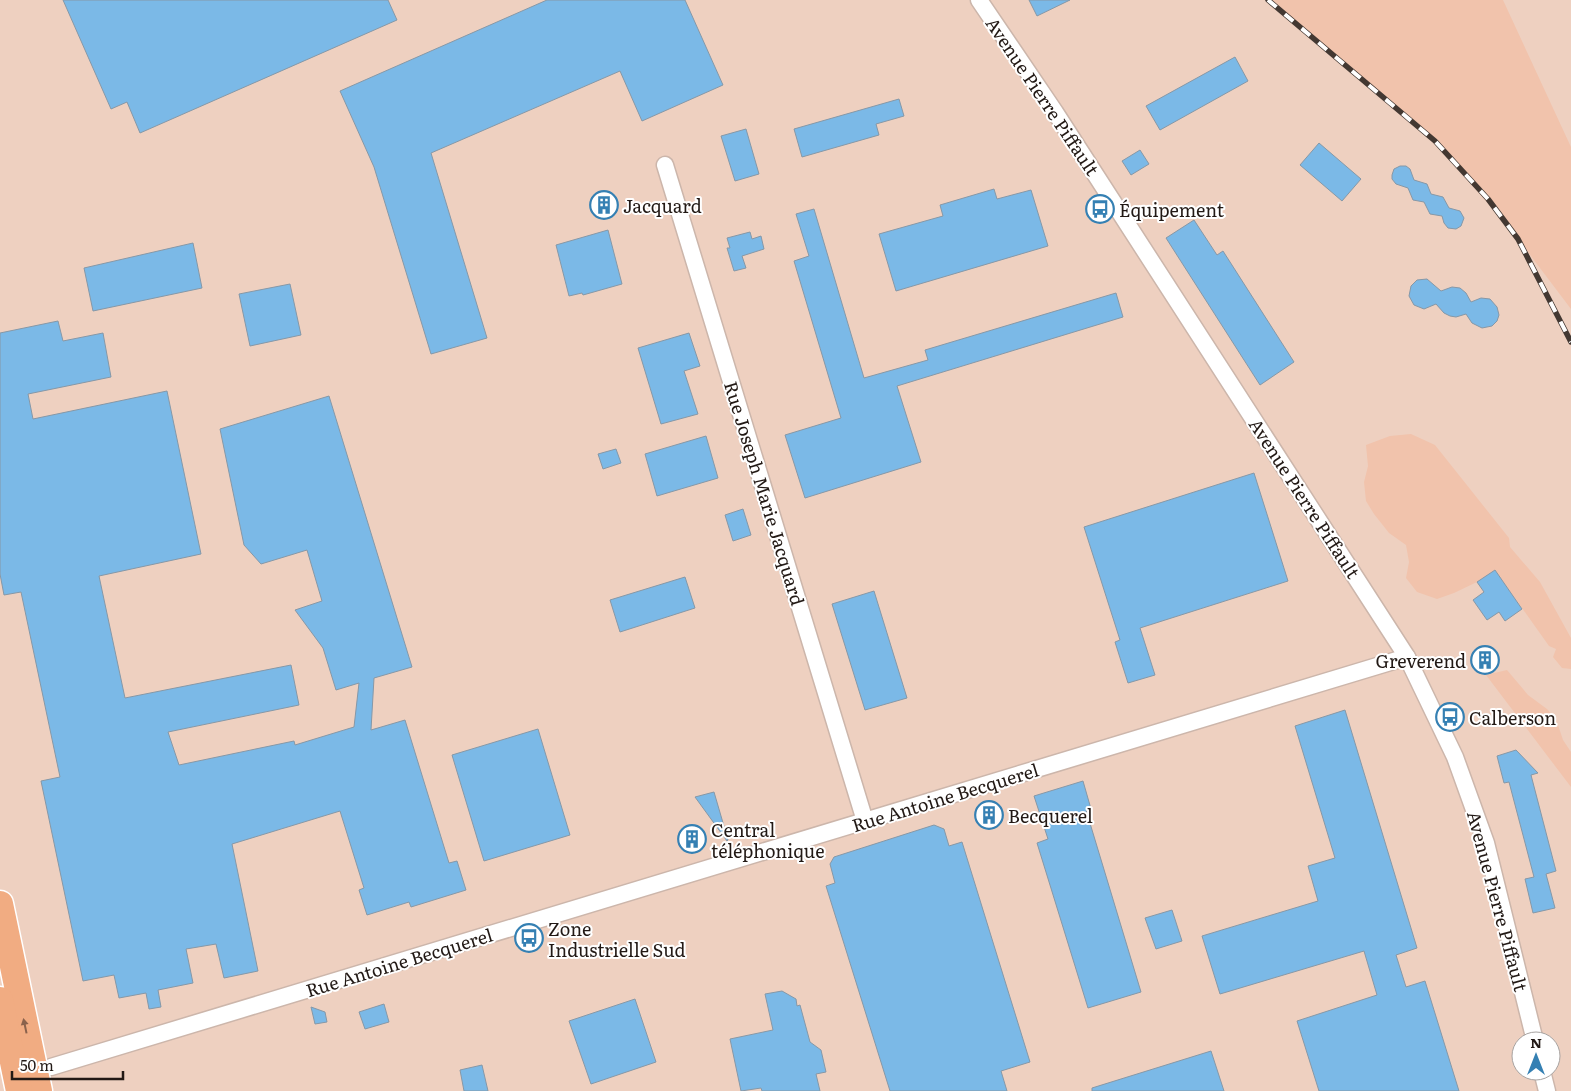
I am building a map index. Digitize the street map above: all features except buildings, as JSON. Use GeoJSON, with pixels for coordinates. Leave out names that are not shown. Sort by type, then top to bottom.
{"type":"FeatureCollection","features":[{"type":"Feature","properties":{"kind":"main road"},"geometry":{"type":"LineString","coordinates":[[0,904],[39,1091]]}},
{"type":"Feature","properties":{"kind":"main road"},"geometry":{"type":"LineString","coordinates":[[0,1000],[19,1091]]}},
{"type":"Feature","properties":{"kind":"street","name":"Avenue Pierre Piffault"},"geometry":{"type":"LineString","coordinates":[[979,0],[1055,112],[1408,657],[1455,757],[1486,843],[1532,1031]]}},
{"type":"Feature","properties":{"kind":"street","name":"Rue Joseph Marie Jacquard"},"geometry":{"type":"LineString","coordinates":[[666,165],[865,821]]}},
{"type":"Feature","properties":{"kind":"street","name":"Rue Antoine Becquerel"},"geometry":{"type":"LineString","coordinates":[[51,1066],[1408,657]]}},
{"type":"Feature","properties":{"kind":"shaded area"},"geometry":{"type":"Polygon","coordinates":[[[0,0],[1571,0],[1571,1091],[0,1091],[0,0]]]}},
{"type":"Feature","properties":{"kind":"shaded area"},"geometry":{"type":"Polygon","coordinates":[[[1268,0],[1503,0],[1571,147],[1571,309],[1518,239],[1435,141],[1268,0]]]}},
{"type":"Feature","properties":{"kind":"shaded area"},"geometry":{"type":"Polygon","coordinates":[[[1411,434],[1435,445],[1509,538],[1510,547],[1540,582],[1571,638],[1571,669],[1562,668],[1553,657],[1556,649],[1549,646],[1495,570],[1477,582],[1437,599],[1417,592],[1406,578],[1409,562],[1406,545],[1389,533],[1374,514],[1366,501],[1364,482],[1368,466],[1366,445],[1390,436],[1411,434]]]}},
{"type":"Feature","properties":{"kind":"shaded area"},"geometry":{"type":"Polygon","coordinates":[[[1507,670],[1528,695],[1547,709],[1556,719],[1563,740],[1571,752],[1571,787],[1486,675],[1507,670]]]}},
{"type":"Feature","properties":{"kind":"railway"},"geometry":{"type":"LineString","coordinates":[[1268,0],[1435,141],[1488,199],[1518,239],[1571,342]]}},
{"type":"Feature","properties":{"kind":"place","name":"Jacquard"},"geometry":{"type":"Point","coordinates":[604,205]}},
{"type":"Feature","properties":{"kind":"place","name":"Équipement"},"geometry":{"type":"Point","coordinates":[1100,209]}},
{"type":"Feature","properties":{"kind":"place","name":"Greverend"},"geometry":{"type":"Point","coordinates":[1485,660]}},
{"type":"Feature","properties":{"kind":"place","name":"Calberson"},"geometry":{"type":"Point","coordinates":[1450,717]}},
{"type":"Feature","properties":{"kind":"place","name":"Becquerel"},"geometry":{"type":"Point","coordinates":[989,815]}},
{"type":"Feature","properties":{"kind":"place","name":"Central téléphonique"},"geometry":{"type":"Point","coordinates":[692,839]}},
{"type":"Feature","properties":{"kind":"place","name":"Zone Industrielle Sud"},"geometry":{"type":"Point","coordinates":[529,938]}}]}
